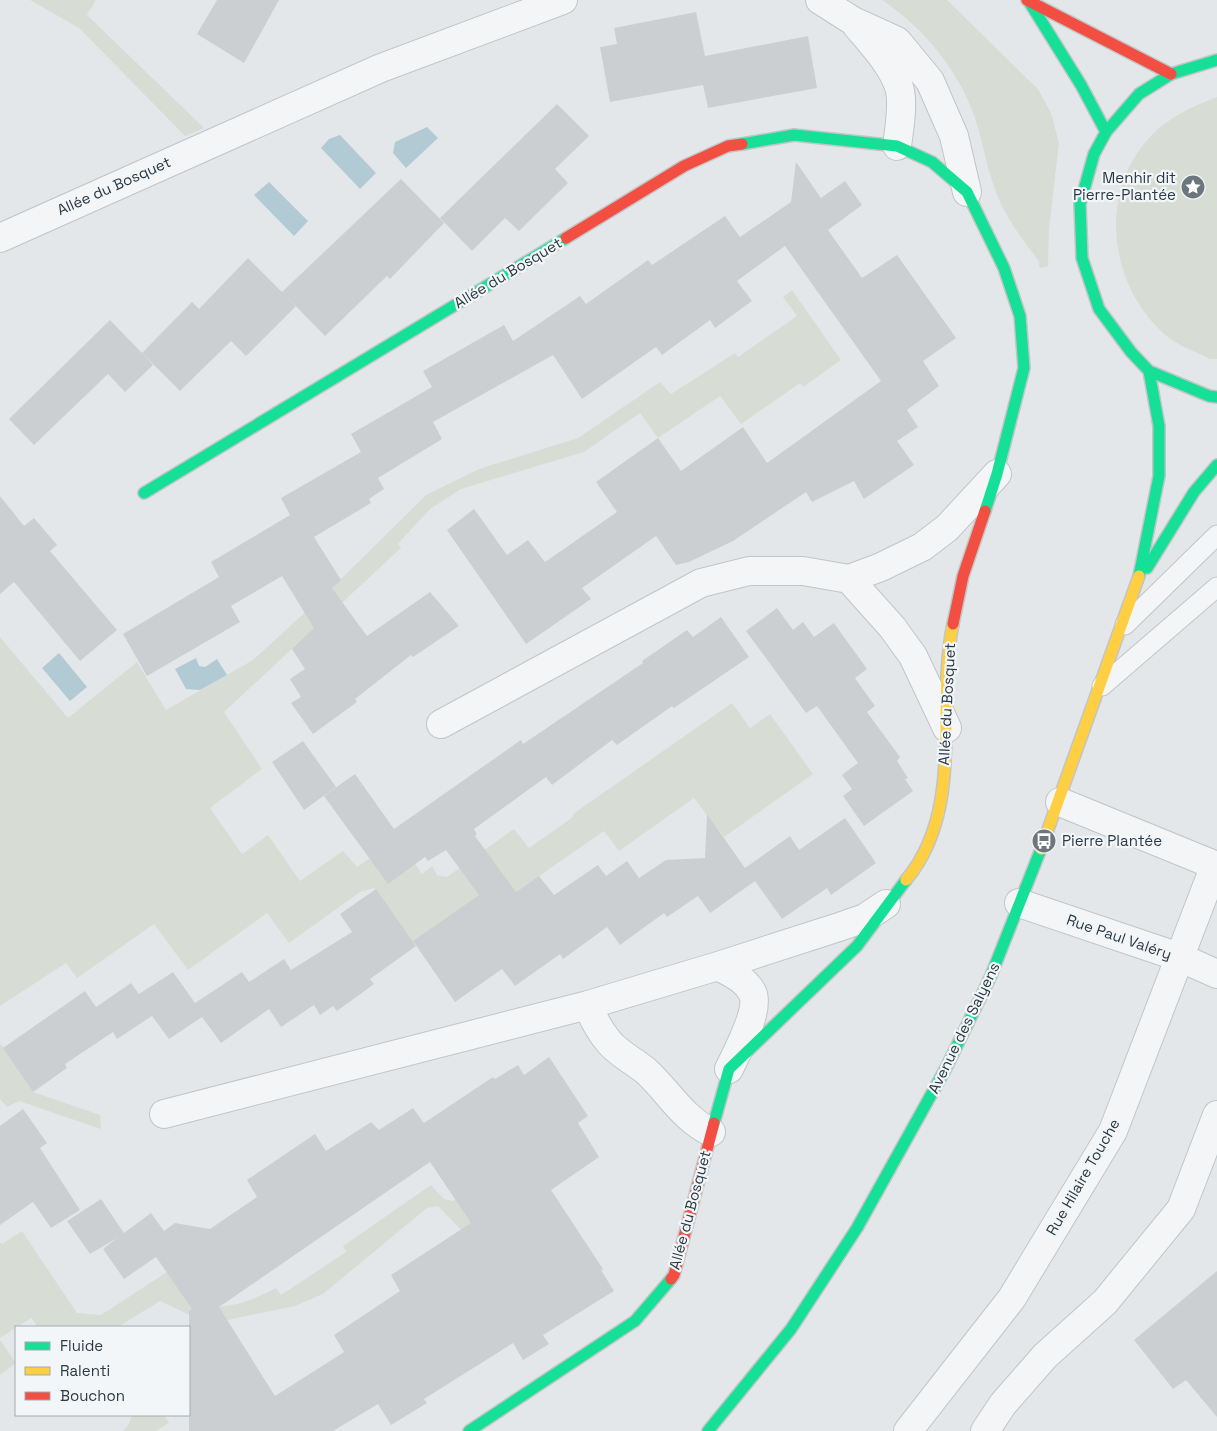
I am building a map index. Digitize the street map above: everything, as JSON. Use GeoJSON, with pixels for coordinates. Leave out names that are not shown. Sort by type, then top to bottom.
{"type":"FeatureCollection","features":[{"type":"Feature","properties":{"kind":"street","name":"Allée du Bosquet"},"geometry":{"type":"LineString","coordinates":[[0,238],[381,68],[563,0]]}},
{"type":"Feature","properties":{"kind":"street","name":"Allée du Bosquet"},"geometry":{"type":"LineString","coordinates":[[729,1069],[857,946],[886,904],[916,868],[940,813],[947,728],[947,652],[964,576],[997,474],[1024,368],[1020,316],[1004,268],[967,192],[954,136],[930,81],[897,41],[853,21],[820,0]]}},
{"type":"Feature","properties":{"kind":"street"},"geometry":{"type":"LineString","coordinates":[[1029,1],[1171,74]]}},
{"type":"Feature","properties":{"kind":"street"},"geometry":{"type":"LineString","coordinates":[[1029,1],[1082,84],[1106,132]]}},
{"type":"Feature","properties":{"kind":"street","name":"Allée du Bosquet"},"geometry":{"type":"LineString","coordinates":[[853,21],[880,54],[900,88],[900,124],[897,146]]}},
{"type":"Feature","properties":{"kind":"street"},"geometry":{"type":"LineString","coordinates":[[1217,60],[1171,74],[1140,94],[1106,132],[1094,154],[1080,204],[1082,258],[1100,309],[1131,352],[1149,371],[1208,396],[1217,397]]}},
{"type":"Feature","properties":{"kind":"street","name":"Allée du Bosquet"},"geometry":{"type":"LineString","coordinates":[[144,493],[684,166],[728,146],[794,135],[897,146],[932,162],[967,192]]}},
{"type":"Feature","properties":{"kind":"street","name":"Avenue des Salyens"},"geometry":{"type":"LineString","coordinates":[[708,1431],[791,1329],[858,1228],[946,1068],[990,978],[1060,802],[1138,582],[1159,476],[1159,426],[1149,371]]}},
{"type":"Feature","properties":{"kind":"street","name":"Avenue des Salyens"},"geometry":{"type":"LineString","coordinates":[[1138,582],[1194,492],[1217,465]]}},
{"type":"Feature","properties":{"kind":"street"},"geometry":{"type":"LineString","coordinates":[[441,724],[701,583],[749,571],[803,571],[850,579],[922,547],[948,528],[997,474]]}},
{"type":"Feature","properties":{"kind":"street"},"geometry":{"type":"LineString","coordinates":[[850,579],[892,627],[913,656],[947,728]]}},
{"type":"Feature","properties":{"kind":"street"},"geometry":{"type":"LineString","coordinates":[[1060,802],[1216,865]]}},
{"type":"Feature","properties":{"kind":"street","name":"Rue Hilaire Touche"},"geometry":{"type":"LineString","coordinates":[[908,1431],[1012,1298],[1113,1131],[1216,865]]}},
{"type":"Feature","properties":{"kind":"street","name":"Rue Paul Valéry"},"geometry":{"type":"LineString","coordinates":[[1019,903],[1179,957],[1217,974]]}},
{"type":"Feature","properties":{"kind":"street"},"geometry":{"type":"LineString","coordinates":[[164,1114],[588,1005],[718,966],[865,918],[886,904]]}},
{"type":"Feature","properties":{"kind":"street","name":"Allée du Bosquet"},"geometry":{"type":"LineString","coordinates":[[469,1431],[634,1321],[674,1275],[729,1069],[753,1013],[753,993],[741,979],[718,966]]}},
{"type":"Feature","properties":{"kind":"street"},"geometry":{"type":"LineString","coordinates":[[588,1005],[596,1026],[610,1044],[646,1071],[686,1116],[711,1132]]}},
{"type":"Feature","properties":{"kind":"street"},"geometry":{"type":"LineString","coordinates":[[985,1431],[1003,1404],[1045,1356],[1105,1302],[1181,1208],[1217,1115]]}},
{"type":"Feature","properties":{"kind":"lane"},"geometry":{"type":"LineString","coordinates":[[1123,627],[1217,535]]}},
{"type":"Feature","properties":{"kind":"lane"},"geometry":{"type":"LineString","coordinates":[[1099,689],[1217,587]]}},
{"type":"Feature","properties":{"kind":"shaded area"},"geometry":{"type":"Polygon","coordinates":[[[30,0],[96,0],[87,15],[204,128],[185,136],[79,28],[30,0]]]}},
{"type":"Feature","properties":{"kind":"shaded area"},"geometry":{"type":"Polygon","coordinates":[[[882,0],[947,0],[1038,89],[1051,113],[1059,143],[1049,229],[1048,266],[1040,268],[1038,260],[1000,202],[992,181],[975,118],[950,67],[926,37],[882,0]]]}},
{"type":"Feature","properties":{"kind":"shaded area"},"geometry":{"type":"Polygon","coordinates":[[[1217,97],[1217,359],[1210,359],[1169,338],[1149,318],[1134,295],[1123,269],[1117,242],[1116,214],[1121,187],[1132,161],[1149,138],[1180,113],[1217,97]]]}},
{"type":"Feature","properties":{"kind":"shaded area"},"geometry":{"type":"Polygon","coordinates":[[[792,290],[841,360],[803,387],[800,383],[741,424],[720,396],[658,438],[640,413],[584,452],[461,489],[430,509],[398,544],[401,548],[224,712],[262,769],[210,808],[242,854],[268,835],[300,881],[343,851],[357,867],[398,839],[422,874],[432,866],[437,875],[447,877],[514,829],[529,848],[573,817],[573,814],[732,703],[750,728],[770,714],[813,774],[724,837],[694,798],[619,851],[604,831],[516,892],[475,898],[413,942],[374,888],[360,892],[289,943],[267,913],[188,970],[154,924],[77,978],[66,963],[0,1006],[0,637],[68,718],[137,662],[166,710],[253,660],[334,586],[426,495],[479,469],[578,438],[660,382],[671,394],[735,353],[738,357],[797,316],[783,297],[792,290]]]}},
{"type":"Feature","properties":{"kind":"shaded area"},"geometry":{"type":"Polygon","coordinates":[[[0,1043],[33,1092],[100,1115],[101,1129],[19,1101],[7,1107],[0,1099],[0,1043]]]}},
{"type":"Feature","properties":{"kind":"shaded area"},"geometry":{"type":"Polygon","coordinates":[[[484,1180],[506,1200],[461,1230],[438,1206],[427,1208],[323,1294],[295,1306],[218,1322],[196,1318],[160,1301],[120,1326],[37,1326],[31,1318],[19,1326],[15,1326],[15,1328],[0,1338],[0,1242],[2,1244],[22,1231],[77,1313],[101,1315],[167,1272],[191,1305],[226,1306],[244,1302],[276,1288],[281,1295],[346,1252],[343,1246],[431,1185],[444,1199],[453,1201],[484,1180]]]}},
{"type":"Feature","properties":{"kind":"shaded area"},"geometry":{"type":"Polygon","coordinates":[[[0,1340],[15,1364],[0,1375],[0,1340]]]}},
{"type":"Feature","properties":{"kind":"shaded area"},"geometry":{"type":"Polygon","coordinates":[[[132,1416],[165,1416],[169,1423],[156,1431],[123,1431],[129,1424],[132,1416]]]}},
{"type":"Feature","properties":{"kind":"water"},"geometry":{"type":"Polygon","coordinates":[[[427,127],[438,138],[406,168],[393,153],[395,142],[427,127]]]}},
{"type":"Feature","properties":{"kind":"water"},"geometry":{"type":"Polygon","coordinates":[[[340,135],[376,173],[360,189],[321,148],[329,139],[340,135]]]}},
{"type":"Feature","properties":{"kind":"water"},"geometry":{"type":"Polygon","coordinates":[[[269,182],[308,221],[294,236],[254,195],[269,182]]]}},
{"type":"Feature","properties":{"kind":"water"},"geometry":{"type":"Polygon","coordinates":[[[59,653],[87,687],[70,701],[42,668],[59,653]]]}},
{"type":"Feature","properties":{"kind":"water"},"geometry":{"type":"Polygon","coordinates":[[[196,658],[199,666],[205,667],[217,659],[227,675],[200,690],[186,689],[175,669],[196,658]]]}},
{"type":"Feature","properties":{"kind":"building"},"geometry":{"type":"Polygon","coordinates":[[[217,0],[279,0],[244,63],[197,34],[217,0]]]}},
{"type":"Feature","properties":{"kind":"building"},"geometry":{"type":"Polygon","coordinates":[[[696,12],[705,56],[808,36],[817,88],[708,108],[703,85],[610,102],[600,47],[617,44],[614,28],[696,12]]]}},
{"type":"Feature","properties":{"kind":"building"},"geometry":{"type":"Polygon","coordinates":[[[557,104],[589,136],[555,169],[568,183],[519,231],[505,218],[472,251],[440,218],[557,104]]]}},
{"type":"Feature","properties":{"kind":"building"},"geometry":{"type":"Polygon","coordinates":[[[796,162],[821,198],[845,181],[862,205],[828,230],[862,278],[897,255],[956,338],[923,361],[939,386],[907,410],[918,427],[897,441],[914,465],[864,499],[854,481],[812,502],[806,492],[733,541],[689,562],[676,565],[656,536],[582,588],[591,599],[526,644],[447,530],[474,509],[507,555],[528,540],[545,562],[617,512],[596,482],[658,438],[681,471],[743,427],[767,463],[881,381],[785,246],[737,281],[752,301],[715,328],[710,320],[662,355],[656,347],[582,399],[553,355],[433,422],[442,439],[378,478],[384,489],[369,499],[371,503],[314,537],[341,580],[332,588],[367,636],[430,592],[459,626],[413,657],[411,655],[355,699],[357,702],[313,734],[291,703],[301,697],[290,679],[305,669],[292,649],[314,628],[282,576],[231,606],[240,622],[147,676],[123,634],[219,577],[211,562],[290,515],[281,498],[361,452],[351,434],[432,387],[423,371],[504,325],[513,341],[580,296],[586,304],[648,260],[652,265],[725,216],[740,237],[791,202],[796,162]]]}},
{"type":"Feature","properties":{"kind":"building"},"geometry":{"type":"Polygon","coordinates":[[[401,179],[444,223],[390,279],[387,276],[325,336],[282,292],[401,179]]]}},
{"type":"Feature","properties":{"kind":"building"},"geometry":{"type":"Polygon","coordinates":[[[248,258],[296,306],[246,356],[231,341],[180,391],[142,353],[192,302],[199,309],[248,258]]]}},
{"type":"Feature","properties":{"kind":"building"},"geometry":{"type":"Polygon","coordinates":[[[110,320],[153,365],[125,392],[108,374],[34,445],[9,419],[110,320]]]}},
{"type":"Feature","properties":{"kind":"building"},"geometry":{"type":"Polygon","coordinates":[[[0,496],[24,526],[34,518],[57,545],[50,551],[117,630],[80,661],[14,582],[0,594],[0,496]]]}},
{"type":"Feature","properties":{"kind":"building"},"geometry":{"type":"Polygon","coordinates":[[[777,608],[793,630],[803,622],[814,637],[834,623],[867,669],[855,678],[875,706],[867,712],[900,757],[897,761],[908,778],[905,779],[913,791],[864,826],[843,796],[852,789],[842,775],[858,763],[817,706],[806,713],[746,631],[777,608]]]}},
{"type":"Feature","properties":{"kind":"building"},"geometry":{"type":"Polygon","coordinates":[[[721,617],[749,657],[674,708],[672,706],[617,745],[612,740],[552,785],[546,777],[474,829],[477,834],[475,836],[516,892],[539,876],[554,895],[598,865],[606,876],[627,861],[639,878],[666,860],[705,858],[707,814],[745,868],[790,836],[799,850],[845,818],[876,863],[831,895],[827,888],[782,919],[755,881],[710,913],[698,896],[667,917],[664,913],[620,945],[607,927],[563,959],[560,954],[515,986],[502,969],[455,1002],[413,941],[479,895],[446,850],[428,861],[425,857],[388,884],[324,796],[355,774],[394,829],[521,740],[523,744],[643,663],[642,661],[687,630],[693,637],[721,617]]]}},
{"type":"Feature","properties":{"kind":"building"},"geometry":{"type":"Polygon","coordinates":[[[303,741],[336,787],[304,810],[272,762],[303,741]]]}},
{"type":"Feature","properties":{"kind":"building"},"geometry":{"type":"Polygon","coordinates":[[[376,889],[416,946],[370,979],[374,984],[337,1011],[333,1006],[320,1015],[314,1005],[281,1027],[269,1009],[221,1043],[202,1017],[169,1039],[152,1016],[117,1039],[113,1032],[65,1064],[67,1068],[33,1092],[3,1048],[85,991],[96,1007],[131,983],[139,994],[173,972],[195,1003],[242,972],[249,982],[284,959],[291,970],[352,932],[340,914],[376,889]]]}},
{"type":"Feature","properties":{"kind":"building"},"geometry":{"type":"Polygon","coordinates":[[[549,1057],[588,1116],[578,1123],[599,1157],[551,1190],[603,1269],[601,1270],[614,1291],[543,1335],[549,1344],[523,1360],[513,1343],[424,1399],[427,1403],[391,1425],[378,1404],[333,1431],[189,1431],[189,1311],[192,1309],[156,1257],[124,1279],[103,1249],[117,1238],[90,1254],[67,1221],[101,1199],[124,1233],[151,1213],[164,1231],[175,1223],[210,1229],[257,1197],[247,1180],[315,1134],[326,1151],[371,1122],[379,1130],[413,1108],[424,1123],[493,1077],[495,1079],[518,1065],[524,1075],[549,1057]],[[430,1162],[219,1307],[275,1396],[344,1352],[334,1335],[400,1291],[391,1275],[471,1223],[430,1162]]]}},
{"type":"Feature","properties":{"kind":"building"},"geometry":{"type":"Polygon","coordinates":[[[23,1109],[47,1143],[40,1148],[80,1210],[51,1228],[33,1202],[0,1225],[0,1126],[23,1109]]]}},
{"type":"Feature","properties":{"kind":"building"},"geometry":{"type":"Polygon","coordinates":[[[1217,1271],[1217,1417],[1186,1380],[1173,1389],[1134,1340],[1217,1271]]]}},
{"type":"Feature","properties":{"kind":"traffic: fast"},"geometry":{"type":"LineString","coordinates":[[1030,3],[1081,85],[1106,132]]}},
{"type":"Feature","properties":{"kind":"traffic: fast"},"geometry":{"type":"LineString","coordinates":[[1217,60],[1171,74],[1139,94],[1106,132],[1094,154],[1080,204],[1082,258],[1099,309],[1131,352],[1149,371],[1209,396],[1217,397]]}},
{"type":"Feature","properties":{"kind":"traffic: fast"},"geometry":{"type":"LineString","coordinates":[[742,144],[794,135],[897,146],[932,162],[967,192],[1004,268],[1020,316],[1024,368],[997,474],[985,511]]}},
{"type":"Feature","properties":{"kind":"traffic: fast"},"geometry":{"type":"LineString","coordinates":[[144,493],[566,238]]}},
{"type":"Feature","properties":{"kind":"traffic: fast"},"geometry":{"type":"LineString","coordinates":[[1139,576],[1159,476],[1159,426],[1149,371]]}},
{"type":"Feature","properties":{"kind":"traffic: fast"},"geometry":{"type":"LineString","coordinates":[[1147,568],[1194,492],[1217,465]]}},
{"type":"Feature","properties":{"kind":"traffic: fast"},"geometry":{"type":"LineString","coordinates":[[708,1431],[791,1329],[857,1228],[946,1068],[990,978],[1041,849]]}},
{"type":"Feature","properties":{"kind":"traffic: fast"},"geometry":{"type":"LineString","coordinates":[[714,1123],[729,1069],[857,946],[906,880]]}},
{"type":"Feature","properties":{"kind":"traffic: fast"},"geometry":{"type":"LineString","coordinates":[[469,1431],[635,1321],[671,1279]]}},
{"type":"Feature","properties":{"kind":"traffic: slow"},"geometry":{"type":"LineString","coordinates":[[1041,849],[1139,576]]}},
{"type":"Feature","properties":{"kind":"traffic: slow"},"geometry":{"type":"LineString","coordinates":[[906,880],[925,852],[936,821],[942,790],[948,656],[953,624]]}},
{"type":"Feature","properties":{"kind":"traffic: jam"},"geometry":{"type":"LineString","coordinates":[[1027,0],[1171,74]]}},
{"type":"Feature","properties":{"kind":"traffic: jam"},"geometry":{"type":"LineString","coordinates":[[566,238],[684,166],[728,146],[742,144]]}},
{"type":"Feature","properties":{"kind":"traffic: jam"},"geometry":{"type":"LineString","coordinates":[[953,624],[963,576],[985,511]]}},
{"type":"Feature","properties":{"kind":"traffic: jam"},"geometry":{"type":"LineString","coordinates":[[671,1279],[674,1275],[714,1123]]}},
{"type":"Feature","properties":{"kind":"place","name":"Menhir dit Pierre-Plantée"},"geometry":{"type":"Point","coordinates":[1193,187]}},
{"type":"Feature","properties":{"kind":"place","name":"Pierre Plantée"},"geometry":{"type":"Point","coordinates":[1044,841]}}]}
